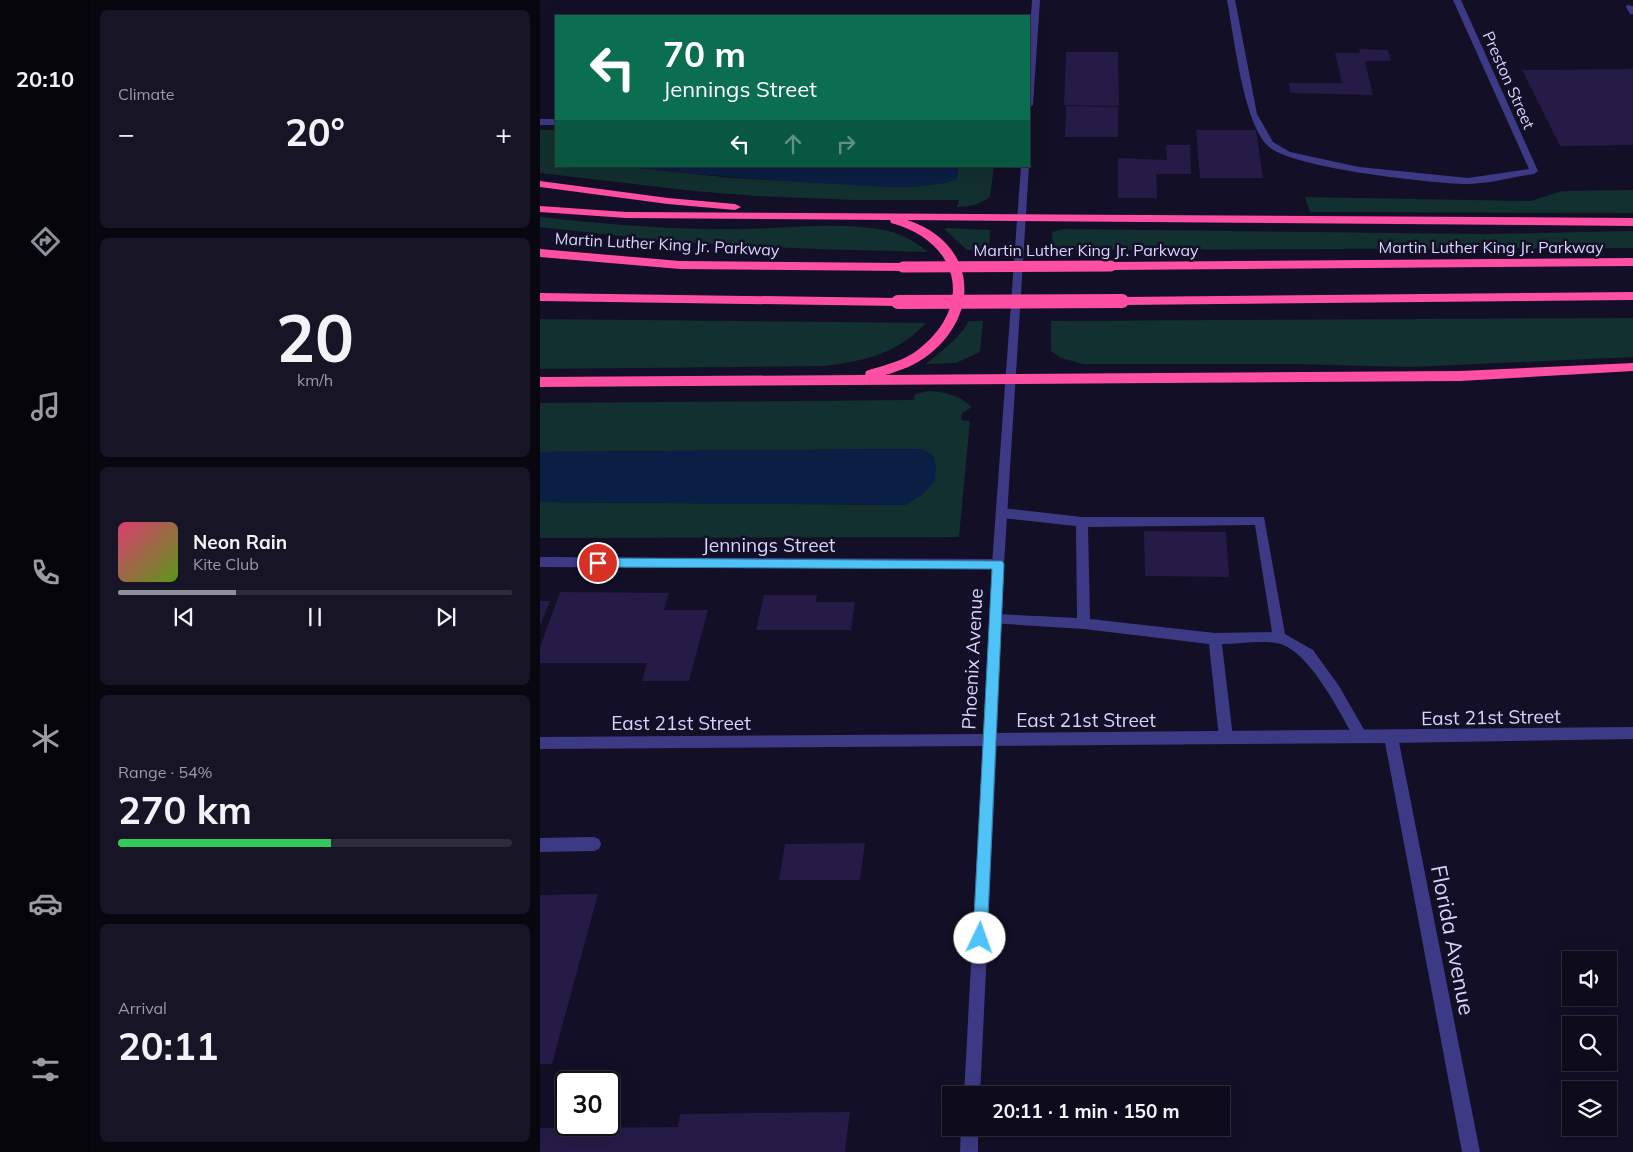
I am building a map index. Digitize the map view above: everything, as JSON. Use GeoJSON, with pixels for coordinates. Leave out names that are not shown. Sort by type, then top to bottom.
{"type":"FeatureCollection","features":[{"type":"Feature","properties":{"kind":"highway"},"geometry":{"type":"LineString","coordinates":[[540,184],[668,201],[901,222],[927,234],[945,246],[955,264],[960,286],[954,312],[944,330],[924,352],[905,363],[882,372],[812,380]]}},
{"type":"Feature","properties":{"kind":"highway"},"geometry":{"type":"LineString","coordinates":[[540,209],[626,215],[1633,222]]}},
{"type":"Feature","properties":{"kind":"highway","name":"Martin Luther King Jr. Parkway"},"geometry":{"type":"LineString","coordinates":[[540,253],[680,265],[779,268],[1633,262]]}},
{"type":"Feature","properties":{"kind":"highway"},"geometry":{"type":"LineString","coordinates":[[540,298],[898,302],[1633,296]]}},
{"type":"Feature","properties":{"kind":"highway"},"geometry":{"type":"LineString","coordinates":[[540,382],[1460,376],[1633,367]]}},
{"type":"Feature","properties":{"kind":"street"},"geometry":{"type":"LineString","coordinates":[[1030,90],[1036,0]]}},
{"type":"Feature","properties":{"kind":"street","name":"Preston Street"},"geometry":{"type":"LineString","coordinates":[[1231,0],[1253,114],[1270,144],[1287,154],[1359,170],[1468,181],[1534,171],[1457,0]]}},
{"type":"Feature","properties":{"kind":"street"},"geometry":{"type":"LineString","coordinates":[[540,122],[555,122]]}},
{"type":"Feature","properties":{"kind":"street","name":"Phoenix Avenue"},"geometry":{"type":"LineString","coordinates":[[972,1086],[998,564],[1025,167]]}},
{"type":"Feature","properties":{"kind":"street"},"geometry":{"type":"LineString","coordinates":[[1002,513],[1082,522],[1260,520],[1279,637]]}},
{"type":"Feature","properties":{"kind":"street"},"geometry":{"type":"LineString","coordinates":[[1082,522],[1084,624]]}},
{"type":"Feature","properties":{"kind":"street","name":"Jennings Street"},"geometry":{"type":"LineString","coordinates":[[540,562],[998,564]]}},
{"type":"Feature","properties":{"kind":"street"},"geometry":{"type":"LineString","coordinates":[[996,620],[1084,624],[1215,639],[1279,637],[1308,654],[1334,690],[1361,737]]}},
{"type":"Feature","properties":{"kind":"street"},"geometry":{"type":"LineString","coordinates":[[1215,639],[1226,738]]}},
{"type":"Feature","properties":{"kind":"street","name":"East 21st Street"},"geometry":{"type":"LineString","coordinates":[[540,743],[1391,737],[1633,733]]}},
{"type":"Feature","properties":{"kind":"street","name":"Florida Avenue"},"geometry":{"type":"LineString","coordinates":[[1391,737],[1471,1152]]}},
{"type":"Feature","properties":{"kind":"street"},"geometry":{"type":"LineString","coordinates":[[540,845],[594,844]]}},
{"type":"Feature","properties":{"kind":"street"},"geometry":{"type":"LineString","coordinates":[[969,1152],[970,1136]]}},
{"type":"Feature","properties":{"kind":"green space"},"geometry":{"type":"Polygon","coordinates":[[[540,130],[555,130],[555,167],[629,167],[733,178],[900,187],[944,183],[957,179],[958,167],[994,167],[990,197],[979,203],[957,207],[959,200],[856,200],[756,196],[694,191],[540,173],[540,130]]]}},
{"type":"Feature","properties":{"kind":"green space"},"geometry":{"type":"Polygon","coordinates":[[[1633,190],[1633,213],[1310,212],[1305,197],[1531,201],[1562,191],[1633,190]]]}},
{"type":"Feature","properties":{"kind":"green space"},"geometry":{"type":"Polygon","coordinates":[[[540,217],[687,229],[866,227],[902,235],[928,252],[813,249],[676,242],[540,227],[540,217]]]}},
{"type":"Feature","properties":{"kind":"green space"},"geometry":{"type":"Polygon","coordinates":[[[944,229],[990,230],[989,250],[967,250],[944,229]]]}},
{"type":"Feature","properties":{"kind":"green space"},"geometry":{"type":"Polygon","coordinates":[[[1064,229],[1486,234],[1633,231],[1633,248],[1053,250],[1052,232],[1064,229]]]}},
{"type":"Feature","properties":{"kind":"green space"},"geometry":{"type":"Polygon","coordinates":[[[1633,318],[1633,357],[1411,367],[1293,364],[1083,364],[1061,358],[1051,351],[1051,321],[1633,318]]]}},
{"type":"Feature","properties":{"kind":"green space"},"geometry":{"type":"Polygon","coordinates":[[[540,319],[926,323],[915,334],[892,349],[853,362],[824,366],[540,369],[540,319]]]}},
{"type":"Feature","properties":{"kind":"green space"},"geometry":{"type":"Polygon","coordinates":[[[969,321],[983,321],[980,352],[956,363],[926,364],[955,340],[969,321]]]}},
{"type":"Feature","properties":{"kind":"green space"},"geometry":{"type":"Polygon","coordinates":[[[928,391],[952,395],[972,407],[962,413],[961,420],[970,421],[959,537],[540,538],[540,502],[906,505],[922,449],[540,452],[540,403],[914,400],[915,394],[928,391]]]}},
{"type":"Feature","properties":{"kind":"water"},"geometry":{"type":"Polygon","coordinates":[[[629,167],[958,167],[957,179],[928,186],[913,187],[866,186],[629,167]]]}},
{"type":"Feature","properties":{"kind":"water"},"geometry":{"type":"Polygon","coordinates":[[[922,449],[934,456],[936,468],[935,481],[923,494],[906,505],[540,502],[540,452],[922,449]]]}},
{"type":"Feature","properties":{"kind":"building"},"geometry":{"type":"Polygon","coordinates":[[[1359,49],[1388,50],[1391,61],[1365,61],[1373,95],[1290,93],[1289,83],[1342,83],[1335,53],[1360,53],[1359,49]]]}},
{"type":"Feature","properties":{"kind":"building"},"geometry":{"type":"Polygon","coordinates":[[[1066,52],[1118,52],[1119,106],[1064,105],[1066,52]]]}},
{"type":"Feature","properties":{"kind":"building"},"geometry":{"type":"Polygon","coordinates":[[[1633,69],[1633,145],[1560,146],[1522,70],[1633,69]]]}},
{"type":"Feature","properties":{"kind":"building"},"geometry":{"type":"Polygon","coordinates":[[[1066,106],[1118,107],[1118,137],[1065,137],[1066,106]]]}},
{"type":"Feature","properties":{"kind":"building"},"geometry":{"type":"Polygon","coordinates":[[[1196,130],[1256,130],[1263,178],[1200,178],[1196,130]]]}},
{"type":"Feature","properties":{"kind":"building"},"geometry":{"type":"Polygon","coordinates":[[[1166,145],[1190,145],[1191,174],[1156,174],[1157,198],[1118,198],[1118,158],[1167,160],[1166,145]]]}},
{"type":"Feature","properties":{"kind":"building"},"geometry":{"type":"Polygon","coordinates":[[[1144,531],[1226,532],[1229,577],[1145,576],[1144,531]]]}},
{"type":"Feature","properties":{"kind":"building"},"geometry":{"type":"Polygon","coordinates":[[[560,592],[669,593],[664,610],[708,610],[689,681],[642,681],[647,663],[540,663],[540,647],[560,592]]]}},
{"type":"Feature","properties":{"kind":"building"},"geometry":{"type":"Polygon","coordinates":[[[764,595],[817,595],[816,602],[855,602],[851,630],[756,630],[764,595]]]}},
{"type":"Feature","properties":{"kind":"building"},"geometry":{"type":"Polygon","coordinates":[[[540,601],[550,601],[540,626],[540,601]]]}},
{"type":"Feature","properties":{"kind":"building"},"geometry":{"type":"Polygon","coordinates":[[[865,843],[860,880],[779,880],[785,844],[865,843]]]}},
{"type":"Feature","properties":{"kind":"building"},"geometry":{"type":"Polygon","coordinates":[[[598,894],[552,1064],[540,1064],[540,895],[598,894]]]}},
{"type":"Feature","properties":{"kind":"building"},"geometry":{"type":"Polygon","coordinates":[[[850,1112],[845,1152],[540,1152],[540,1128],[555,1128],[555,1136],[620,1136],[620,1127],[678,1127],[680,1114],[850,1112]]]}},
{"type":"Feature","properties":{"kind":"route"},"geometry":{"type":"LineString","coordinates":[[598,563],[998,564],[980,938]]}}]}
